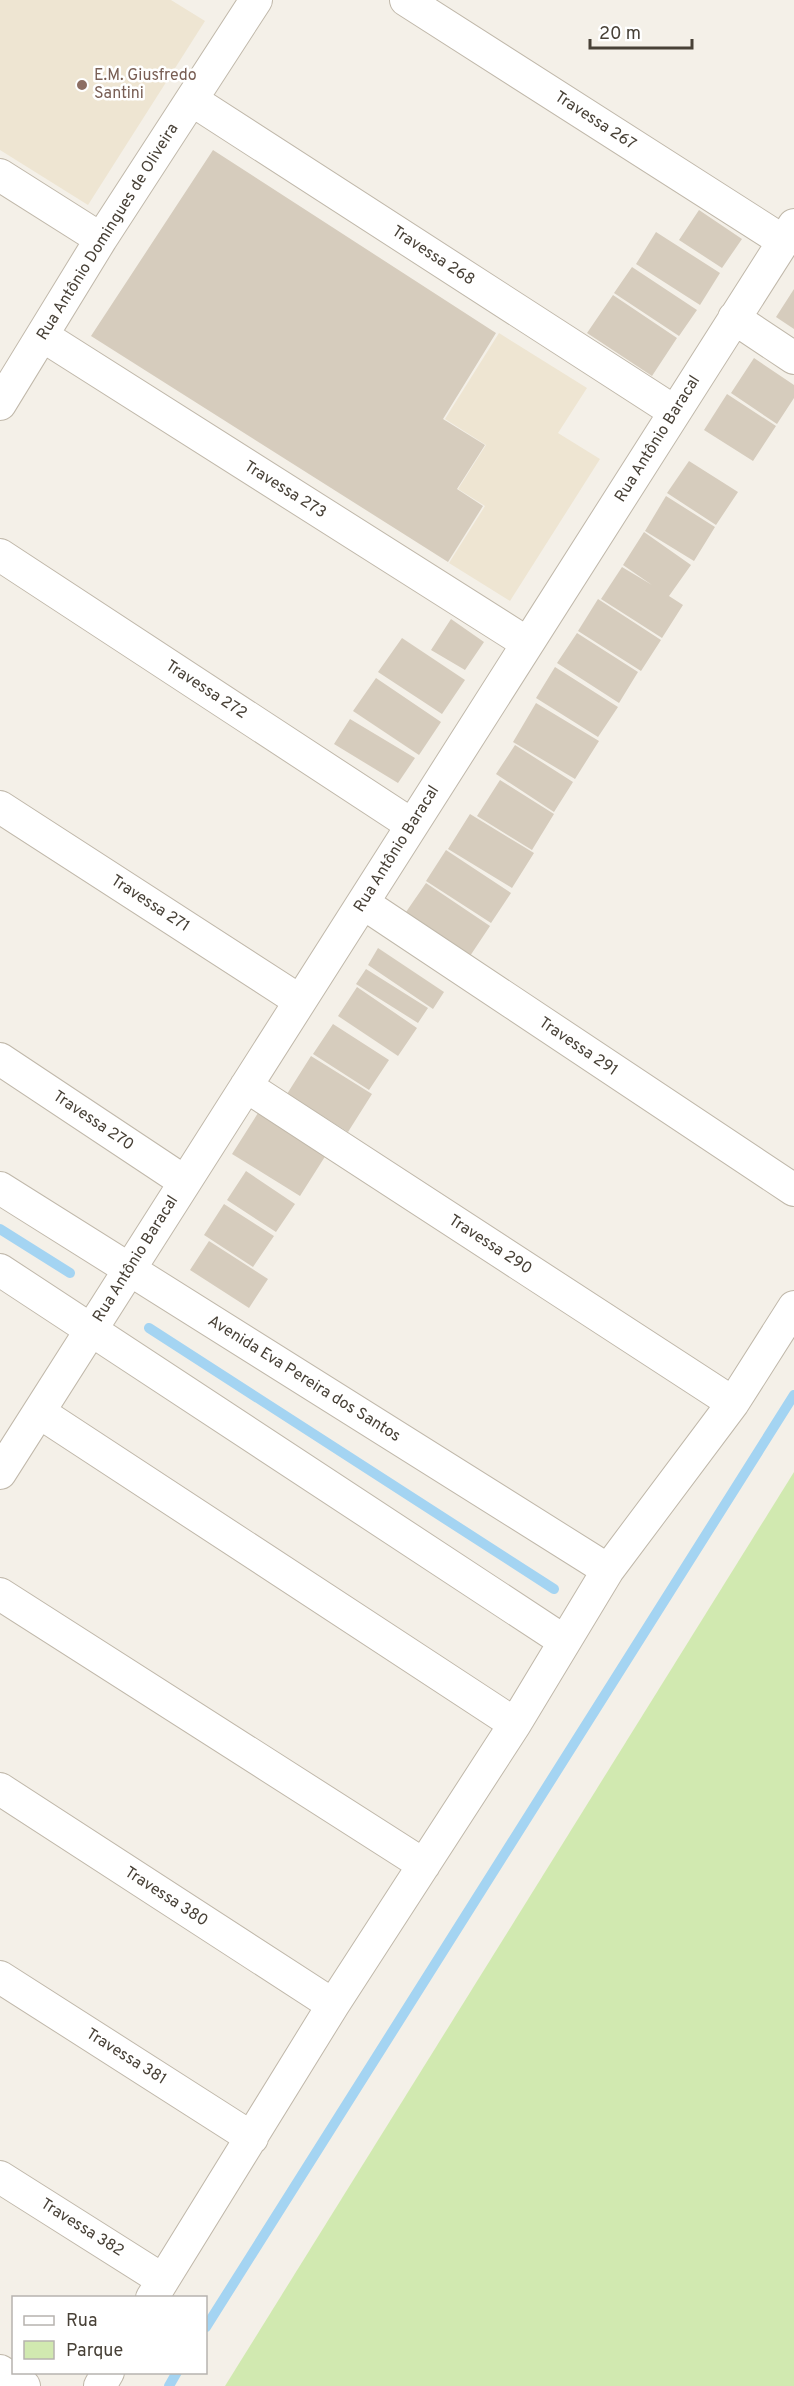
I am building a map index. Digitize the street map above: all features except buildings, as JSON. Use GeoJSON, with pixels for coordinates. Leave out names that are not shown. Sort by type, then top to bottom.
{"type":"FeatureCollection","features":[{"type":"Feature","properties":{"kind":"street","name":"Rua Antônio Domingues de Oliveira"},"geometry":{"type":"LineString","coordinates":[[0,404],[101,239],[256,0]]}},
{"type":"Feature","properties":{"kind":"street","name":"Travessa 267"},"geometry":{"type":"LineString","coordinates":[[406,0],[789,233]]}},
{"type":"Feature","properties":{"kind":"street","name":"Travessa 268"},"geometry":{"type":"LineString","coordinates":[[192,100],[675,412]]}},
{"type":"Feature","properties":{"kind":"street"},"geometry":{"type":"LineString","coordinates":[[0,175],[101,239]]}},
{"type":"Feature","properties":{"kind":"street","name":"Rua Antônio Baracal"},"geometry":{"type":"LineString","coordinates":[[0,1473],[789,233]]}},
{"type":"Feature","properties":{"kind":"street"},"geometry":{"type":"LineString","coordinates":[[734,318],[794,358]]}},
{"type":"Feature","properties":{"kind":"street","name":"Travessa 273"},"geometry":{"type":"LineString","coordinates":[[43,336],[528,644]]}},
{"type":"Feature","properties":{"kind":"street","name":"Travessa 272"},"geometry":{"type":"LineString","coordinates":[[0,555],[412,825]]}},
{"type":"Feature","properties":{"kind":"street","name":"Travessa 271"},"geometry":{"type":"LineString","coordinates":[[0,807],[300,1001]]}},
{"type":"Feature","properties":{"kind":"street","name":"Travessa 291"},"geometry":{"type":"LineString","coordinates":[[363,903],[794,1190]]}},
{"type":"Feature","properties":{"kind":"street","name":"Travessa 270"},"geometry":{"type":"LineString","coordinates":[[0,1059],[185,1182]]}},
{"type":"Feature","properties":{"kind":"street","name":"Travessa 290"},"geometry":{"type":"LineString","coordinates":[[246,1086],[733,1403]]}},
{"type":"Feature","properties":{"kind":"street","name":"Avenida Eva Pereira dos Santos"},"geometry":{"type":"LineString","coordinates":[[0,1188],[608,1570]]}},
{"type":"Feature","properties":{"kind":"street"},"geometry":{"type":"LineString","coordinates":[[0,1270],[564,1641]]}},
{"type":"Feature","properties":{"kind":"street"},"geometry":{"type":"LineString","coordinates":[[158,2289],[333,2005],[515,1724],[608,1570],[733,1403],[794,1307]]}},
{"type":"Feature","properties":{"kind":"street"},"geometry":{"type":"LineString","coordinates":[[39,1412],[515,1724]]}},
{"type":"Feature","properties":{"kind":"street"},"geometry":{"type":"LineString","coordinates":[[0,1594],[424,1865]]}},
{"type":"Feature","properties":{"kind":"street","name":"Travessa 380"},"geometry":{"type":"LineString","coordinates":[[0,1789],[333,2005]]}},
{"type":"Feature","properties":{"kind":"street","name":"Travessa 381"},"geometry":{"type":"LineString","coordinates":[[0,1977],[252,2138]]}},
{"type":"Feature","properties":{"kind":"street","name":"Travessa 382"},"geometry":{"type":"LineString","coordinates":[[0,2177],[158,2289]]}},
{"type":"Feature","properties":{"kind":"street"},"geometry":{"type":"LineString","coordinates":[[0,2371],[24,2386]]}},
{"type":"Feature","properties":{"kind":"shaded area","name":"E.M. Giusfredo Santini"},"geometry":{"type":"Polygon","coordinates":[[[0,0],[171,0],[205,21],[88,205],[0,150],[0,0]]]}},
{"type":"Feature","properties":{"kind":"shaded area"},"geometry":{"type":"Polygon","coordinates":[[[499,333],[587,388],[558,433],[600,459],[510,601],[449,563],[485,506],[458,489],[486,445],[445,419],[499,333]]]}},
{"type":"Feature","properties":{"kind":"green space"},"geometry":{"type":"Polygon","coordinates":[[[794,1472],[794,2386],[225,2386],[794,1472]]]}},
{"type":"Feature","properties":{"kind":"waterway"},"geometry":{"type":"LineString","coordinates":[[0,1229],[70,1273]]}},
{"type":"Feature","properties":{"kind":"waterway"},"geometry":{"type":"LineString","coordinates":[[149,1328],[554,1589]]}},
{"type":"Feature","properties":{"kind":"waterway"},"geometry":{"type":"LineString","coordinates":[[207,2325],[794,1395]]}},
{"type":"Feature","properties":{"kind":"waterway"},"geometry":{"type":"LineString","coordinates":[[169,2386],[176,2374]]}},
{"type":"Feature","properties":{"kind":"place","name":"E.M. Giusfredo Santini"},"geometry":{"type":"Point","coordinates":[82,85]}}]}
